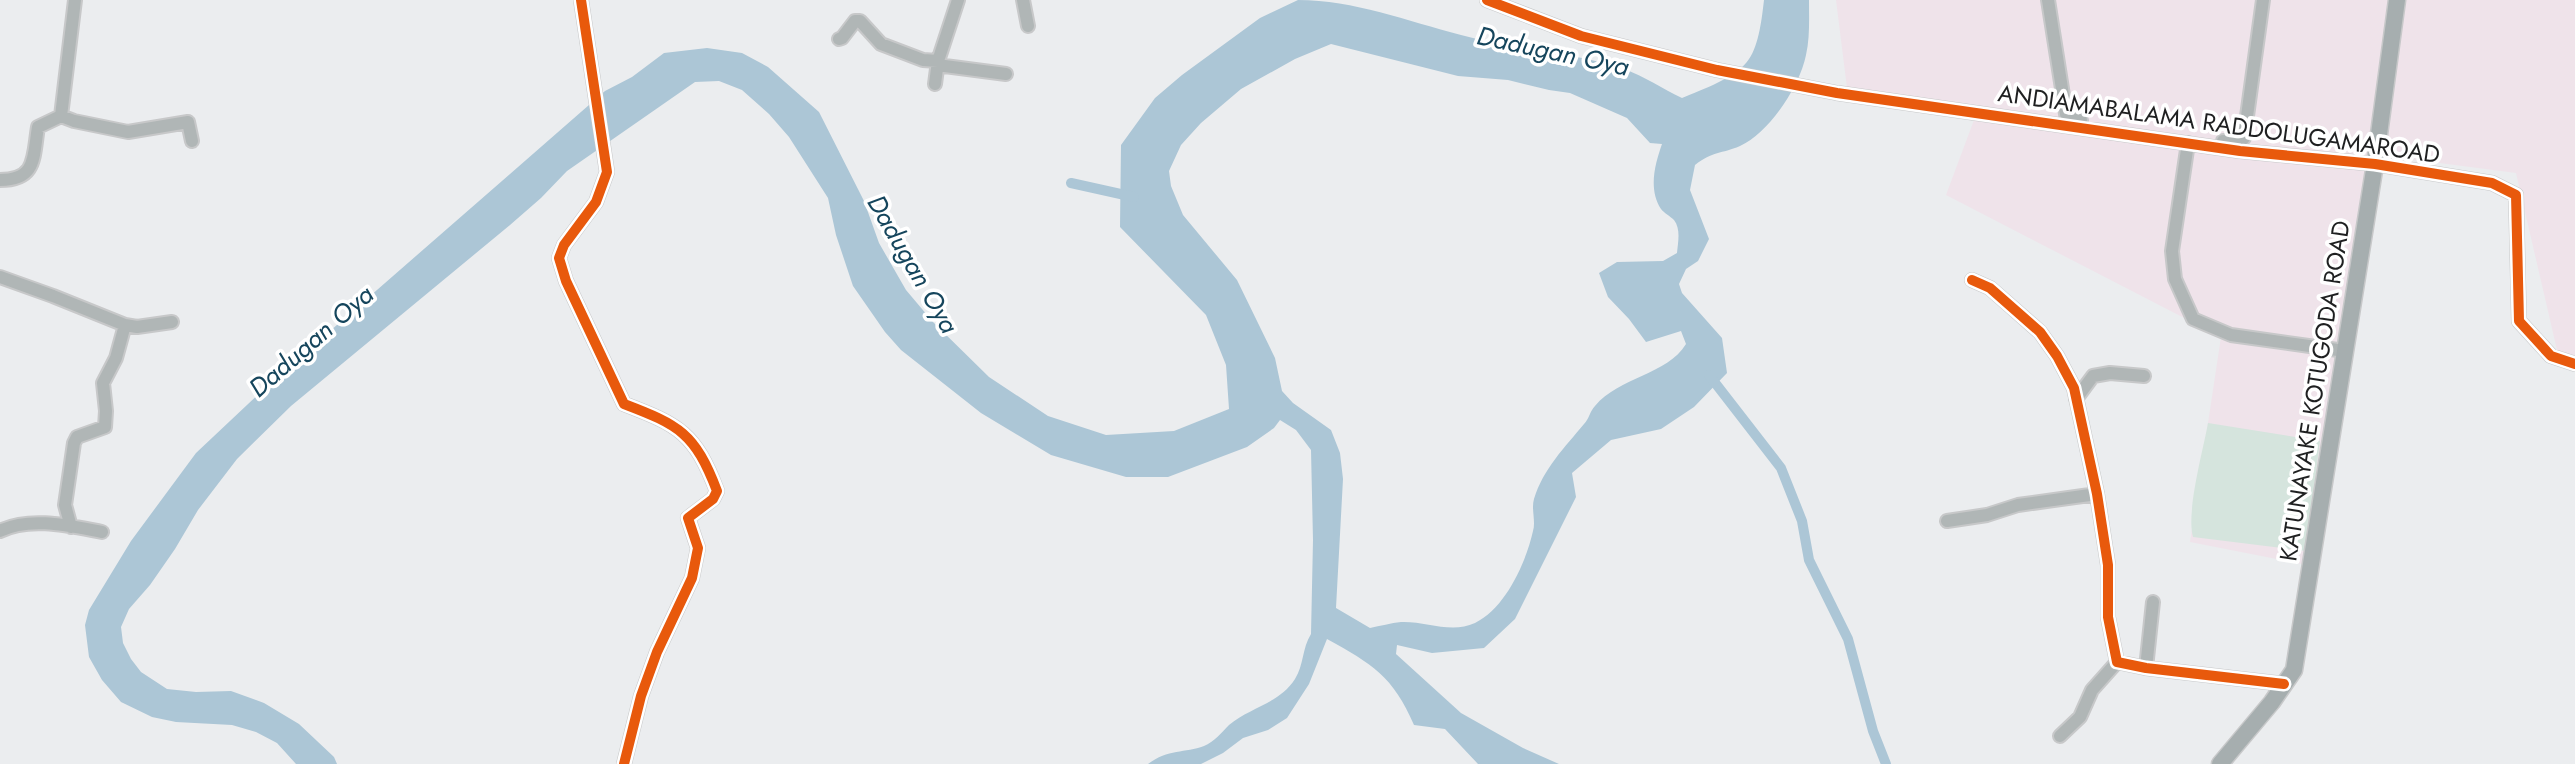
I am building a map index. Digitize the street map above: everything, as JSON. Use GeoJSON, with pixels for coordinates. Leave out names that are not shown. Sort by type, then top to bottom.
{"type":"FeatureCollection","features":[{"type":"Feature","properties":{"kind":"main road","name":"KATUNAYAKE KOTUGODA ROAD"},"geometry":{"type":"LineString","coordinates":[[2220,764],[2273,702],[2294,670],[2375,164],[2397,0]]}},
{"type":"Feature","properties":{"kind":"street"},"geometry":{"type":"LineString","coordinates":[[61,116],[75,0]]}},
{"type":"Feature","properties":{"kind":"street"},"geometry":{"type":"LineString","coordinates":[[581,0],[607,173],[596,202],[564,245],[559,258],[566,281],[624,404],[667,421],[689,437],[717,491],[713,499],[688,518],[698,548],[692,579],[657,652],[624,764]]}},
{"type":"Feature","properties":{"kind":"street"},"geometry":{"type":"LineString","coordinates":[[935,84],[938,63],[958,0]]}},
{"type":"Feature","properties":{"kind":"street"},"geometry":{"type":"LineString","coordinates":[[1023,0],[1028,26]]}},
{"type":"Feature","properties":{"kind":"street","name":"ANDIAMABALAMA RADDOLUGAMAROAD"},"geometry":{"type":"LineString","coordinates":[[1487,0],[1581,36],[1717,70],[1837,93],[2188,143],[2375,164],[2493,183],[2516,195],[2519,321],[2551,356],[2575,365]]}},
{"type":"Feature","properties":{"kind":"street"},"geometry":{"type":"LineString","coordinates":[[2048,0],[2066,114],[2070,119],[2237,143],[2244,138],[2263,0]]}},
{"type":"Feature","properties":{"kind":"street"},"geometry":{"type":"LineString","coordinates":[[839,38],[842,38],[855,21],[860,21],[881,44],[923,60],[1006,74]]}},
{"type":"Feature","properties":{"kind":"street"},"geometry":{"type":"LineString","coordinates":[[0,180],[15,180],[30,169],[38,127],[61,116],[128,132],[188,122],[192,141]]}},
{"type":"Feature","properties":{"kind":"street"},"geometry":{"type":"LineString","coordinates":[[2188,143],[2172,251],[2175,279],[2193,319],[2231,335],[2345,351]]}},
{"type":"Feature","properties":{"kind":"street"},"geometry":{"type":"LineString","coordinates":[[0,277],[125,326],[172,322]]}},
{"type":"Feature","properties":{"kind":"street"},"geometry":{"type":"LineString","coordinates":[[1972,280],[1990,288],[2040,332],[2074,388],[2097,494],[2108,565],[2108,617],[2117,662]]}},
{"type":"Feature","properties":{"kind":"street"},"geometry":{"type":"LineString","coordinates":[[71,527],[65,505],[74,443],[77,437],[104,428],[106,411],[103,383],[116,358],[125,326]]}},
{"type":"Feature","properties":{"kind":"street"},"geometry":{"type":"LineString","coordinates":[[2076,399],[2092,376],[2110,373],[2144,376]]}},
{"type":"Feature","properties":{"kind":"street"},"geometry":{"type":"LineString","coordinates":[[1947,521],[1987,515],[2018,505],[2097,494]]}},
{"type":"Feature","properties":{"kind":"street"},"geometry":{"type":"LineString","coordinates":[[0,531],[12,525],[27,523],[102,532]]}},
{"type":"Feature","properties":{"kind":"street"},"geometry":{"type":"LineString","coordinates":[[2146,668],[2153,602]]}},
{"type":"Feature","properties":{"kind":"street"},"geometry":{"type":"LineString","coordinates":[[2117,662],[2146,668],[2284,684]]}},
{"type":"Feature","properties":{"kind":"street"},"geometry":{"type":"LineString","coordinates":[[2060,736],[2080,717],[2092,690],[2117,662]]}},
{"type":"Feature","properties":{"kind":"shaded area"},"geometry":{"type":"Polygon","coordinates":[[[1836,0],[2575,0],[2575,356],[2557,350],[2516,173],[2371,154],[2307,565],[2190,542],[2221,337],[1946,195],[1977,112],[1847,88],[1836,0]]]}},
{"type":"Feature","properties":{"kind":"shaded area"},"geometry":{"type":"Polygon","coordinates":[[[2208,423],[2320,441],[2306,551],[2193,537],[2193,497],[2208,423]]]}},
{"type":"Feature","properties":{"kind":"water"},"geometry":{"type":"Polygon","coordinates":[[[1298,0],[1340,4],[1380,12],[1481,40],[1604,63],[1631,72],[1682,98],[1718,82],[1744,66],[1760,31],[1764,0],[1809,0],[1809,35],[1803,67],[1782,107],[1751,140],[1707,157],[1695,165],[1690,190],[1709,239],[1698,261],[1686,269],[1679,284],[1682,293],[1722,338],[1727,373],[1694,407],[1661,429],[1611,440],[1572,473],[1576,497],[1515,619],[1484,648],[1432,653],[1397,645],[1396,654],[1461,713],[1523,748],[1559,764],[1478,764],[1445,729],[1414,725],[1398,694],[1380,673],[1327,639],[1309,684],[1287,718],[1268,730],[1243,738],[1223,753],[1201,764],[1148,764],[1163,756],[1208,744],[1237,719],[1281,694],[1298,674],[1311,634],[1311,450],[1296,430],[1280,420],[1274,428],[1247,447],[1168,477],[1126,477],[1051,455],[981,413],[901,350],[885,332],[853,286],[836,235],[828,198],[789,137],[769,114],[742,90],[719,81],[695,82],[567,171],[510,225],[291,406],[237,459],[198,510],[150,585],[129,609],[121,627],[123,643],[141,672],[167,689],[231,691],[264,703],[299,724],[334,757],[337,764],[296,764],[277,743],[256,732],[232,725],[176,722],[152,717],[121,702],[102,680],[89,657],[85,625],[89,610],[131,541],[196,453],[267,386],[605,91],[632,77],[664,53],[707,48],[742,53],[768,67],[819,112],[864,201],[879,243],[906,290],[933,322],[989,377],[1048,416],[1106,435],[1174,431],[1229,409],[1226,365],[1206,315],[1120,227],[1121,145],[1155,98],[1260,18],[1298,0]],[[1331,44],[1295,59],[1241,89],[1201,123],[1181,145],[1169,171],[1171,186],[1183,215],[1237,280],[1275,358],[1282,391],[1293,403],[1331,430],[1340,453],[1343,479],[1336,608],[1370,628],[1401,622],[1457,627],[1475,623],[1486,616],[1505,595],[1520,570],[1534,527],[1534,499],[1555,459],[1605,396],[1667,363],[1686,344],[1681,331],[1646,342],[1608,297],[1599,273],[1617,262],[1663,261],[1677,253],[1678,227],[1661,209],[1655,193],[1655,168],[1662,144],[1650,143],[1627,118],[1570,93],[1508,80],[1458,76],[1331,44]]]}},
{"type":"Feature","properties":{"kind":"waterway"},"geometry":{"type":"LineString","coordinates":[[1071,183],[1134,197]]}},
{"type":"Feature","properties":{"kind":"waterway"},"geometry":{"type":"LineString","coordinates":[[1709,375],[1781,468],[1802,521],[1809,560],[1848,639],[1873,731],[1886,764]]}},
{"type":"Feature","properties":{"kind":"cycle path"},"geometry":{"type":"LineString","coordinates":[[581,0],[607,172],[596,202],[564,245],[559,258],[566,281],[624,404],[659,418],[683,434],[701,456],[717,491],[713,499],[688,518],[698,548],[692,578],[657,652],[641,696],[624,764]]}},
{"type":"Feature","properties":{"kind":"cycle path"},"geometry":{"type":"LineString","coordinates":[[1487,0],[1581,36],[1717,70],[1837,93],[2240,151],[2375,164],[2492,183],[2516,195],[2519,321],[2551,356],[2575,364]]}},
{"type":"Feature","properties":{"kind":"cycle path"},"geometry":{"type":"LineString","coordinates":[[1972,280],[1990,288],[2040,332],[2074,388],[2097,494],[2108,565],[2108,617],[2117,662],[2146,668],[2284,684]]}},
{"type":"Feature","properties":{"kind":"water label","name":"Dadugan Oya"},"geometry":{"type":"Point","coordinates":[1553,51]}},
{"type":"Feature","properties":{"kind":"water label","name":"Dadugan Oya"},"geometry":{"type":"Point","coordinates":[913,264]}},
{"type":"Feature","properties":{"kind":"water label","name":"Dadugan Oya"},"geometry":{"type":"Point","coordinates":[311,341]}}]}
